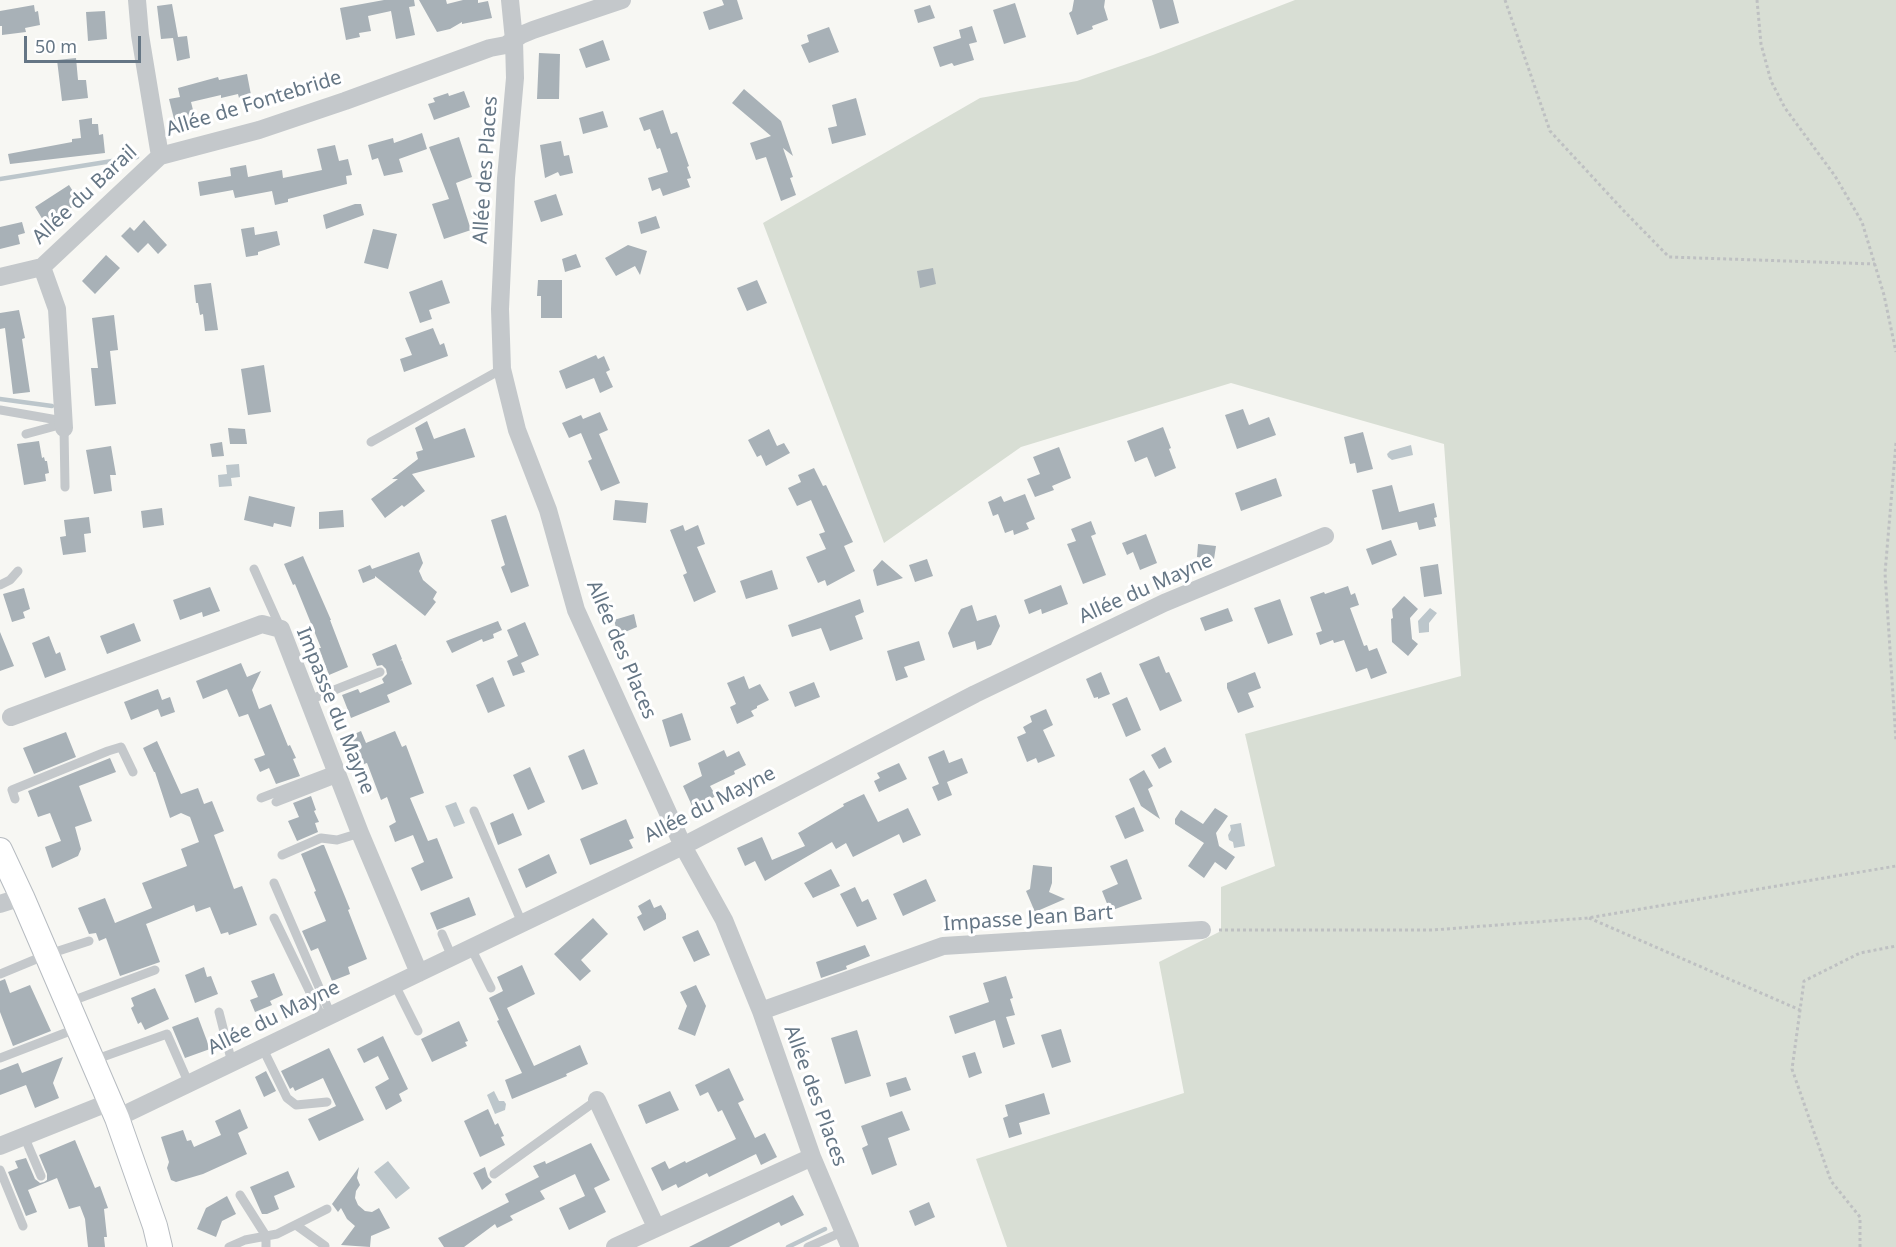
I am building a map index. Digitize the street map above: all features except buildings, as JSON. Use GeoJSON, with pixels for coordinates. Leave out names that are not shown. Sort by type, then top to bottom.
{"type":"FeatureCollection","features":[{"type":"Feature","properties":{"kind":"main road"},"geometry":{"type":"LineString","coordinates":[[0,851],[11,901],[46,955],[114,1110],[155,1226],[160,1247]]}},
{"type":"Feature","properties":{"kind":"street","name":"Allée de Fontebride"},"geometry":{"type":"LineString","coordinates":[[137,0],[140,35],[160,156],[259,130],[490,48],[506,45],[533,30],[622,0]]}},
{"type":"Feature","properties":{"kind":"street","name":"Allée des Places"},"geometry":{"type":"LineString","coordinates":[[510,0],[514,40],[514,78],[506,178],[500,309],[502,369],[517,430],[548,510],[576,610],[683,846],[724,920],[761,1011],[812,1157],[846,1239]]}},
{"type":"Feature","properties":{"kind":"street","name":"Allée du Barail"},"geometry":{"type":"LineString","coordinates":[[0,277],[42,267],[160,156]]}},
{"type":"Feature","properties":{"kind":"street","name":"Allée du Barail"},"geometry":{"type":"LineString","coordinates":[[42,267],[57,309],[63,416]]}},
{"type":"Feature","properties":{"kind":"street","name":"Allée du Mayne"},"geometry":{"type":"LineString","coordinates":[[0,1146],[24,1136],[114,1110],[189,1084],[683,846],[975,694],[1164,603],[1325,537]]}},
{"type":"Feature","properties":{"kind":"street","name":"Impasse du Mayne"},"geometry":{"type":"LineString","coordinates":[[11,717],[262,624],[281,629],[360,833],[419,973]]}},
{"type":"Feature","properties":{"kind":"street","name":"Impasse Jean Bart"},"geometry":{"type":"LineString","coordinates":[[761,1011],[944,946],[1202,930]]}},
{"type":"Feature","properties":{"kind":"street"},"geometry":{"type":"LineString","coordinates":[[597,1100],[656,1227]]}},
{"type":"Feature","properties":{"kind":"street"},"geometry":{"type":"LineString","coordinates":[[615,1247],[812,1157]]}},
{"type":"Feature","properties":{"kind":"lane"},"geometry":{"type":"LineString","coordinates":[[371,442],[502,369]]}},
{"type":"Feature","properties":{"kind":"lane"},"geometry":{"type":"LineString","coordinates":[[0,410],[63,416]]}},
{"type":"Feature","properties":{"kind":"lane"},"geometry":{"type":"LineString","coordinates":[[26,434],[63,416]]}},
{"type":"Feature","properties":{"kind":"lane"},"geometry":{"type":"LineString","coordinates":[[63,416],[65,488]]}},
{"type":"Feature","properties":{"kind":"lane"},"geometry":{"type":"LineString","coordinates":[[254,569],[281,629]]}},
{"type":"Feature","properties":{"kind":"lane"},"geometry":{"type":"LineString","coordinates":[[0,585],[10,580],[18,571]]}},
{"type":"Feature","properties":{"kind":"lane"},"geometry":{"type":"LineString","coordinates":[[309,700],[380,672]]}},
{"type":"Feature","properties":{"kind":"lane"},"geometry":{"type":"LineString","coordinates":[[15,799],[12,790],[121,747],[133,772]]}},
{"type":"Feature","properties":{"kind":"lane"},"geometry":{"type":"LineString","coordinates":[[261,798],[337,774]]}},
{"type":"Feature","properties":{"kind":"lane"},"geometry":{"type":"LineString","coordinates":[[276,802],[337,774]]}},
{"type":"Feature","properties":{"kind":"lane"},"geometry":{"type":"LineString","coordinates":[[474,811],[522,923]]}},
{"type":"Feature","properties":{"kind":"lane"},"geometry":{"type":"LineString","coordinates":[[282,855],[321,838],[337,840],[360,833]]}},
{"type":"Feature","properties":{"kind":"lane"},"geometry":{"type":"LineString","coordinates":[[274,883],[327,1017]]}},
{"type":"Feature","properties":{"kind":"lane"},"geometry":{"type":"LineString","coordinates":[[274,918],[327,1017]]}},
{"type":"Feature","properties":{"kind":"lane"},"geometry":{"type":"LineString","coordinates":[[442,934],[452,957]]}},
{"type":"Feature","properties":{"kind":"lane"},"geometry":{"type":"LineString","coordinates":[[0,974],[46,955],[89,941]]}},
{"type":"Feature","properties":{"kind":"lane"},"geometry":{"type":"LineString","coordinates":[[471,948],[491,988]]}},
{"type":"Feature","properties":{"kind":"lane"},"geometry":{"type":"LineString","coordinates":[[67,1003],[155,970]]}},
{"type":"Feature","properties":{"kind":"lane"},"geometry":{"type":"LineString","coordinates":[[395,985],[418,1031]]}},
{"type":"Feature","properties":{"kind":"lane"},"geometry":{"type":"LineString","coordinates":[[219,1012],[232,1063]]}},
{"type":"Feature","properties":{"kind":"lane"},"geometry":{"type":"LineString","coordinates":[[0,1058],[78,1028]]}},
{"type":"Feature","properties":{"kind":"lane"},"geometry":{"type":"LineString","coordinates":[[92,1060],[166,1034],[189,1084]]}},
{"type":"Feature","properties":{"kind":"lane"},"geometry":{"type":"LineString","coordinates":[[262,1049],[287,1098],[296,1105],[327,1102]]}},
{"type":"Feature","properties":{"kind":"lane"},"geometry":{"type":"LineString","coordinates":[[494,1174],[597,1100]]}},
{"type":"Feature","properties":{"kind":"lane"},"geometry":{"type":"LineString","coordinates":[[24,1136],[41,1176]]}},
{"type":"Feature","properties":{"kind":"lane"},"geometry":{"type":"LineString","coordinates":[[0,1170],[23,1226]]}},
{"type":"Feature","properties":{"kind":"lane"},"geometry":{"type":"LineString","coordinates":[[240,1196],[266,1236],[266,1247]]}},
{"type":"Feature","properties":{"kind":"lane"},"geometry":{"type":"LineString","coordinates":[[229,1247],[245,1240],[278,1234],[327,1209]]}},
{"type":"Feature","properties":{"kind":"lane"},"geometry":{"type":"LineString","coordinates":[[296,1225],[325,1246]]}},
{"type":"Feature","properties":{"kind":"lane"},"geometry":{"type":"LineString","coordinates":[[808,1247],[846,1239]]}},
{"type":"Feature","properties":{"kind":"path"},"geometry":{"type":"LineString","coordinates":[[1505,0],[1550,131],[1669,257],[1875,264]]}},
{"type":"Feature","properties":{"kind":"path"},"geometry":{"type":"LineString","coordinates":[[1757,0],[1761,44],[1771,81],[1785,108],[1835,176],[1862,222],[1884,295],[1896,352]]}},
{"type":"Feature","properties":{"kind":"path"},"geometry":{"type":"LineString","coordinates":[[1896,443],[1885,573],[1896,741]]}},
{"type":"Feature","properties":{"kind":"path"},"geometry":{"type":"LineString","coordinates":[[1202,930],[1433,930],[1587,918],[1896,866]]}},
{"type":"Feature","properties":{"kind":"path"},"geometry":{"type":"LineString","coordinates":[[1587,918],[1800,1010]]}},
{"type":"Feature","properties":{"kind":"path"},"geometry":{"type":"LineString","coordinates":[[1860,1247],[1860,1217],[1831,1180],[1792,1070],[1804,981],[1860,953],[1896,946]]}},
{"type":"Feature","properties":{"kind":"shaded area"},"geometry":{"type":"Polygon","coordinates":[[[1295,0],[1896,0],[1896,1247],[1007,1247],[976,1159],[1184,1093],[1159,962],[1221,931],[1221,887],[1275,866],[1245,734],[1461,676],[1444,444],[1231,383],[1021,447],[884,543],[763,223],[980,98],[1077,81],[1153,55],[1295,0]]]}},
{"type":"Feature","properties":{"kind":"shaded area"},"geometry":{"type":"Polygon","coordinates":[[[1411,445],[1413,455],[1392,460],[1388,457],[1387,454],[1390,451],[1411,445]]]}},
{"type":"Feature","properties":{"kind":"shaded area"},"geometry":{"type":"Polygon","coordinates":[[[239,464],[240,477],[231,478],[232,486],[219,487],[218,475],[227,474],[226,465],[239,464]]]}},
{"type":"Feature","properties":{"kind":"shaded area"},"geometry":{"type":"Polygon","coordinates":[[[1430,608],[1437,613],[1429,623],[1429,632],[1419,633],[1418,621],[1430,608]]]}},
{"type":"Feature","properties":{"kind":"shaded area"},"geometry":{"type":"Polygon","coordinates":[[[456,802],[465,823],[454,827],[445,806],[456,802]]]}},
{"type":"Feature","properties":{"kind":"shaded area"},"geometry":{"type":"Polygon","coordinates":[[[1241,823],[1245,846],[1234,848],[1228,835],[1231,830],[1230,825],[1241,823]]]}},
{"type":"Feature","properties":{"kind":"shaded area"},"geometry":{"type":"Polygon","coordinates":[[[494,1091],[499,1101],[504,1101],[506,1104],[505,1110],[495,1114],[487,1095],[494,1091]]]}},
{"type":"Feature","properties":{"kind":"shaded area"},"geometry":{"type":"Polygon","coordinates":[[[388,1161],[410,1188],[396,1199],[374,1172],[388,1161]]]}},
{"type":"Feature","properties":{"kind":"waterway"},"geometry":{"type":"LineString","coordinates":[[0,179],[137,157]]}},
{"type":"Feature","properties":{"kind":"waterway"},"geometry":{"type":"LineString","coordinates":[[0,399],[52,406]]}},
{"type":"Feature","properties":{"kind":"waterway"},"geometry":{"type":"LineString","coordinates":[[788,1247],[825,1229]]}}]}
